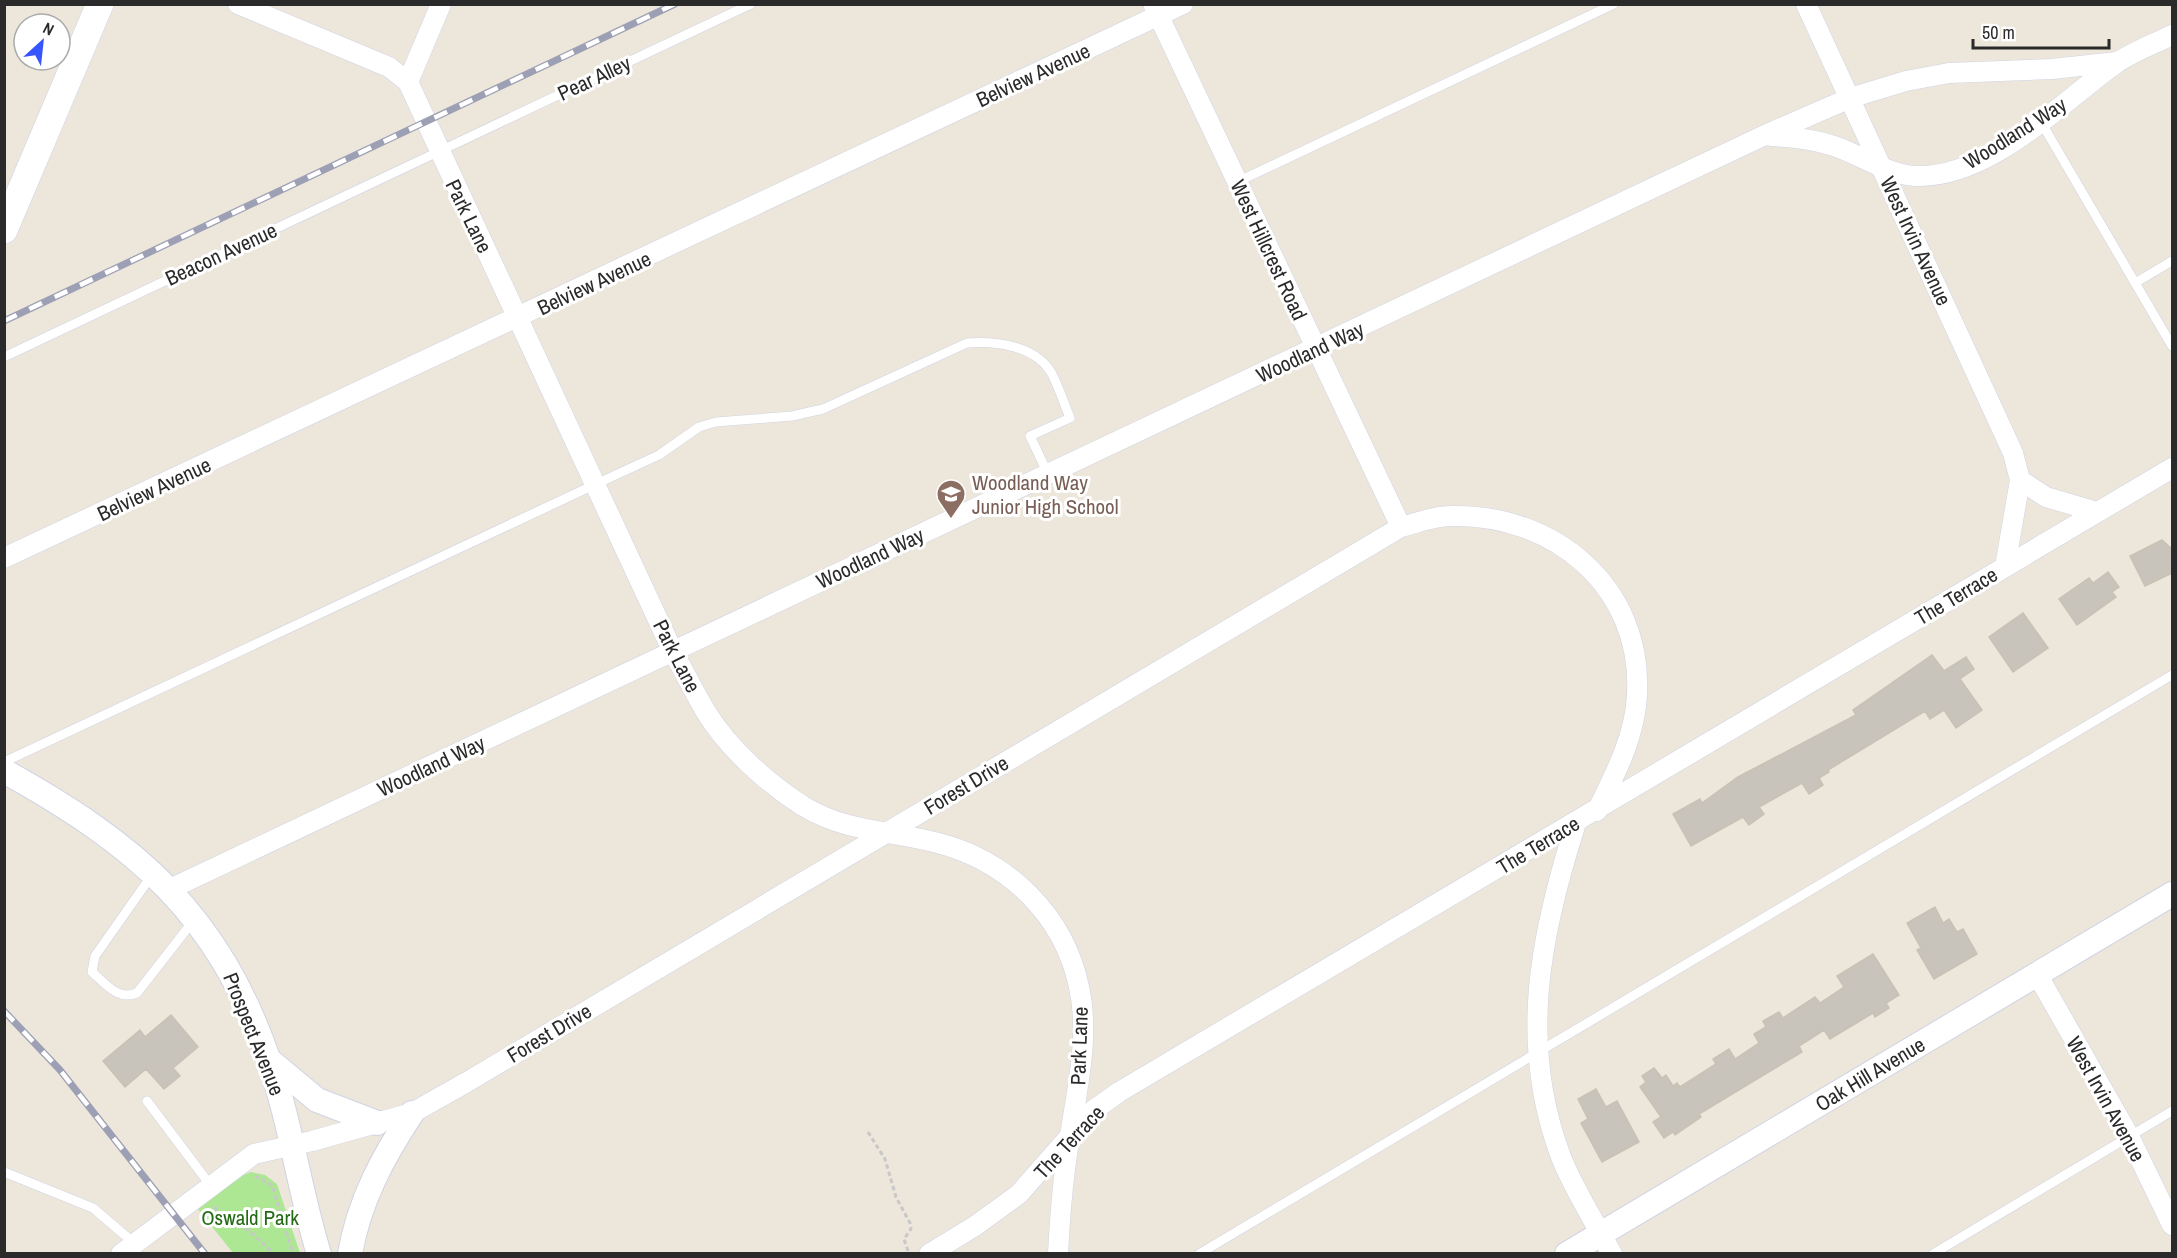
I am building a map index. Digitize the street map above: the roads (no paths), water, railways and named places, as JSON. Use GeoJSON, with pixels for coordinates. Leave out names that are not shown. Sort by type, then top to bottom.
{"type":"FeatureCollection","features":[{"type":"Feature","properties":{"kind":"main road"},"geometry":{"type":"LineString","coordinates":[[4,230],[100,4]]}},
{"type":"Feature","properties":{"kind":"street"},"geometry":{"type":"LineString","coordinates":[[238,4],[269,10],[390,67],[408,82],[441,4]]}},
{"type":"Feature","properties":{"kind":"street","name":"Belview Avenue"},"geometry":{"type":"LineString","coordinates":[[4,558],[519,318],[1155,10],[1182,4]]}},
{"type":"Feature","properties":{"kind":"street","name":"West Irvin Avenue"},"geometry":{"type":"LineString","coordinates":[[1806,4],[2013,453],[2020,480],[2005,567]]}},
{"type":"Feature","properties":{"kind":"street","name":"West Hillcrest Road"},"geometry":{"type":"LineString","coordinates":[[1155,10],[1401,527]]}},
{"type":"Feature","properties":{"kind":"street","name":"Woodland Way"},"geometry":{"type":"LineString","coordinates":[[1765,135],[1801,138],[1834,146],[1883,168],[1914,176],[1958,170],[1981,160],[2041,122],[2117,62],[2172,36]]}},
{"type":"Feature","properties":{"kind":"street","name":"Woodland Way"},"geometry":{"type":"LineString","coordinates":[[162,881],[673,652],[1765,135],[1850,99],[1906,81],[1949,73],[2052,69],[2117,62]]}},
{"type":"Feature","properties":{"kind":"street","name":"Park Lane"},"geometry":{"type":"LineString","coordinates":[[408,82],[438,151],[519,318],[673,652],[706,713],[735,748],[771,782],[803,806],[843,826],[938,843],[999,869],[1019,884],[1047,916],[1068,951],[1080,988],[1083,1029],[1081,1064],[1061,1198],[1058,1254]]}},
{"type":"Feature","properties":{"kind":"street","name":"The Terrace"},"geometry":{"type":"LineString","coordinates":[[929,1254],[975,1226],[1019,1194],[1092,1112],[1119,1092],[1597,811],[2172,468]]}},
{"type":"Feature","properties":{"kind":"street"},"geometry":{"type":"LineString","coordinates":[[2020,480],[2046,497],[2097,512]]}},
{"type":"Feature","properties":{"kind":"street","name":"Forest Drive"},"geometry":{"type":"LineString","coordinates":[[133,1250],[214,1192],[254,1154],[412,1113],[1401,527],[1447,516],[1506,521],[1537,531],[1563,545],[1591,567],[1611,595],[1627,627],[1636,661],[1637,695],[1631,734],[1618,768],[1597,811]]}},
{"type":"Feature","properties":{"kind":"street","name":"Prospect Avenue"},"geometry":{"type":"LineString","coordinates":[[4,771],[93,825],[162,881],[195,918],[229,972],[248,1008],[269,1060],[319,1254]]}},
{"type":"Feature","properties":{"kind":"street"},"geometry":{"type":"LineString","coordinates":[[1576,823],[1555,888],[1542,950],[1537,998],[1536,1053],[1547,1112],[1562,1159],[1607,1243]]}},
{"type":"Feature","properties":{"kind":"street","name":"Oak Hill Avenue"},"geometry":{"type":"LineString","coordinates":[[1567,1254],[1607,1243],[2037,974],[2172,894]]}},
{"type":"Feature","properties":{"kind":"street","name":"West Irvin Avenue"},"geometry":{"type":"LineString","coordinates":[[2037,974],[2129,1136],[2172,1225]]}},
{"type":"Feature","properties":{"kind":"street"},"geometry":{"type":"LineString","coordinates":[[269,1060],[317,1100],[377,1123]]}},
{"type":"Feature","properties":{"kind":"street"},"geometry":{"type":"LineString","coordinates":[[350,1254],[364,1200],[382,1159],[412,1113]]}},
{"type":"Feature","properties":{"kind":"lane","name":"Pear Alley"},"geometry":{"type":"LineString","coordinates":[[438,151],[751,4]]}},
{"type":"Feature","properties":{"kind":"lane"},"geometry":{"type":"LineString","coordinates":[[1237,182],[1614,4]]}},
{"type":"Feature","properties":{"kind":"lane"},"geometry":{"type":"LineString","coordinates":[[2041,122],[2172,346]]}},
{"type":"Feature","properties":{"kind":"lane","name":"Beacon Avenue"},"geometry":{"type":"LineString","coordinates":[[4,357],[438,151]]}},
{"type":"Feature","properties":{"kind":"lane"},"geometry":{"type":"LineString","coordinates":[[2135,283],[2172,261]]}},
{"type":"Feature","properties":{"kind":"lane"},"geometry":{"type":"LineString","coordinates":[[4,762],[659,456],[699,427],[716,422],[792,416],[823,409],[967,343],[988,341],[1011,346],[1038,358],[1051,372],[1070,418],[1030,436],[1048,474]]}},
{"type":"Feature","properties":{"kind":"lane"},"geometry":{"type":"LineString","coordinates":[[1199,1254],[2172,675]]}},
{"type":"Feature","properties":{"kind":"lane"},"geometry":{"type":"LineString","coordinates":[[162,881],[95,956],[92,972],[120,996],[137,993],[195,918]]}},
{"type":"Feature","properties":{"kind":"lane"},"geometry":{"type":"LineString","coordinates":[[147,1101],[214,1192]]}},
{"type":"Feature","properties":{"kind":"lane"},"geometry":{"type":"LineString","coordinates":[[1933,1254],[2172,1111]]}},
{"type":"Feature","properties":{"kind":"lane"},"geometry":{"type":"LineString","coordinates":[[4,1172],[93,1208],[133,1250]]}},
{"type":"Feature","properties":{"kind":"railway"},"geometry":{"type":"LineString","coordinates":[[4,321],[675,4]]}},
{"type":"Feature","properties":{"kind":"railway"},"geometry":{"type":"LineString","coordinates":[[4,1011],[60,1070],[205,1254]]}},
{"type":"Feature","properties":{"kind":"place","name":"Woodland Way Junior High School"},"geometry":{"type":"Point","coordinates":[951,520]}},
{"type":"Feature","properties":{"kind":"park label","name":"Oswald Park"},"geometry":{"type":"Point","coordinates":[250,1217]}}]}
